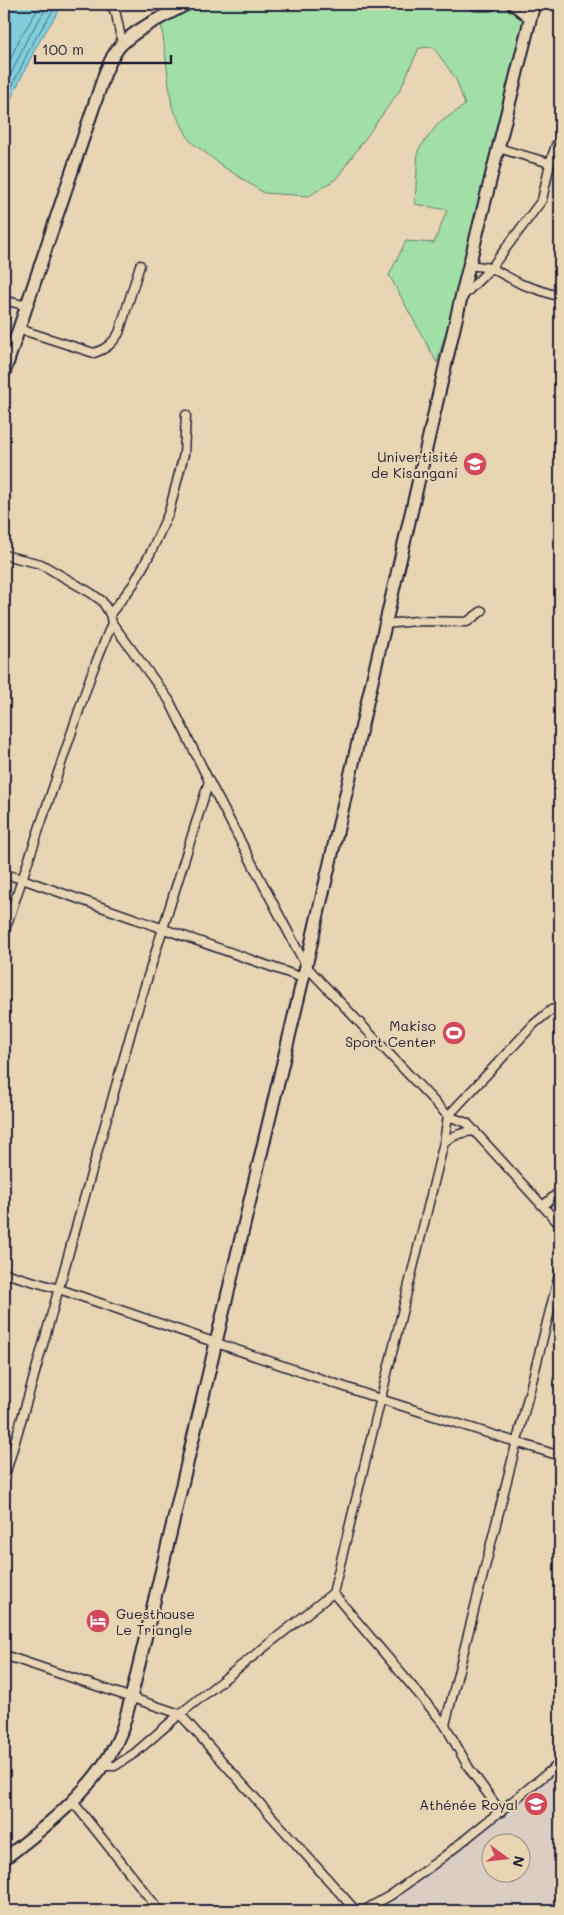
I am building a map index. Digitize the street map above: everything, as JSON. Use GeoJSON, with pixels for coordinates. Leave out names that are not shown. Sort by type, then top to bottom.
{"type":"FeatureCollection","features":[{"type":"Feature","properties":{"kind":"main road"},"geometry":{"type":"LineString","coordinates":[[4,373],[105,73],[113,55],[122,43],[187,4]]}},
{"type":"Feature","properties":{"kind":"main road"},"geometry":{"type":"LineString","coordinates":[[476,4],[490,4]]}},
{"type":"Feature","properties":{"kind":"main road"},"geometry":{"type":"LineString","coordinates":[[513,4],[530,17]]}},
{"type":"Feature","properties":{"kind":"main road"},"geometry":{"type":"LineString","coordinates":[[4,1859],[73,1802],[102,1766],[121,1732],[131,1698],[306,966],[461,298],[534,4]]}},
{"type":"Feature","properties":{"kind":"street"},"geometry":{"type":"LineString","coordinates":[[110,4],[116,14],[122,43]]}},
{"type":"Feature","properties":{"kind":"street"},"geometry":{"type":"LineString","coordinates":[[461,298],[491,268],[542,200],[550,163],[556,145],[560,140]]}},
{"type":"Feature","properties":{"kind":"street"},"geometry":{"type":"LineString","coordinates":[[498,148],[550,163]]}},
{"type":"Feature","properties":{"kind":"street"},"geometry":{"type":"LineString","coordinates":[[19,329],[94,353],[105,350],[119,333],[140,265]]}},
{"type":"Feature","properties":{"kind":"street"},"geometry":{"type":"LineString","coordinates":[[469,266],[491,268],[521,284],[560,298]]}},
{"type":"Feature","properties":{"kind":"street"},"geometry":{"type":"LineString","coordinates":[[4,300],[27,306]]}},
{"type":"Feature","properties":{"kind":"street"},"geometry":{"type":"LineString","coordinates":[[110,614],[133,585],[152,552],[169,512],[184,454],[186,415]]}},
{"type":"Feature","properties":{"kind":"street"},"geometry":{"type":"LineString","coordinates":[[4,555],[42,564],[102,601],[110,614],[112,623],[169,700],[209,781],[306,966],[448,1116],[467,1123],[475,1131],[544,1205],[560,1225]]}},
{"type":"Feature","properties":{"kind":"street"},"geometry":{"type":"LineString","coordinates":[[384,624],[417,621],[467,622],[482,611]]}},
{"type":"Feature","properties":{"kind":"street"},"geometry":{"type":"LineString","coordinates":[[4,933],[91,675],[112,623]]}},
{"type":"Feature","properties":{"kind":"street"},"geometry":{"type":"LineString","coordinates":[[4,1479],[135,1018],[209,781]]}},
{"type":"Feature","properties":{"kind":"street"},"geometry":{"type":"LineString","coordinates":[[4,874],[303,978]]}},
{"type":"Feature","properties":{"kind":"street"},"geometry":{"type":"LineString","coordinates":[[102,1766],[115,1766],[135,1753],[180,1714],[333,1593],[444,1142],[448,1116],[534,1024],[551,1010],[560,1007]]}},
{"type":"Feature","properties":{"kind":"street"},"geometry":{"type":"LineString","coordinates":[[444,1142],[461,1132],[475,1131]]}},
{"type":"Feature","properties":{"kind":"street"},"geometry":{"type":"LineString","coordinates":[[544,1205],[560,1191]]}},
{"type":"Feature","properties":{"kind":"street"},"geometry":{"type":"LineString","coordinates":[[445,1725],[560,1271]]}},
{"type":"Feature","properties":{"kind":"street"},"geometry":{"type":"LineString","coordinates":[[4,1272],[380,1399],[560,1456]]}},
{"type":"Feature","properties":{"kind":"street"},"geometry":{"type":"LineString","coordinates":[[333,1593],[445,1725],[469,1768],[501,1812]]}},
{"type":"Feature","properties":{"kind":"street"},"geometry":{"type":"LineString","coordinates":[[4,1655],[180,1714],[356,1911]]}},
{"type":"Feature","properties":{"kind":"street"},"geometry":{"type":"LineString","coordinates":[[364,1911],[391,1895],[501,1812],[560,1763]]}},
{"type":"Feature","properties":{"kind":"street"},"geometry":{"type":"LineString","coordinates":[[73,1802],[160,1911]]}},
{"type":"Feature","properties":{"kind":"shaded area","name":"Athénée Royal"},"geometry":{"type":"Polygon","coordinates":[[[560,1765],[560,1911],[375,1911],[560,1765]]]}},
{"type":"Feature","properties":{"kind":"green space"},"geometry":{"type":"Polygon","coordinates":[[[192,4],[482,4],[536,17],[437,363],[389,275],[406,241],[434,243],[447,210],[415,204],[418,150],[438,124],[465,105],[456,79],[433,47],[419,48],[400,90],[336,179],[309,196],[264,193],[224,167],[190,141],[172,107],[161,21],[192,4]]]}},
{"type":"Feature","properties":{"kind":"water"},"geometry":{"type":"Polygon","coordinates":[[[4,4],[63,4],[36,47],[4,113],[4,4]]]}},
{"type":"Feature","properties":{"kind":"place","name":"Univertisité de Kisangani"},"geometry":{"type":"Point","coordinates":[475,464]}},
{"type":"Feature","properties":{"kind":"place","name":"Makiso Sport Center"},"geometry":{"type":"Point","coordinates":[454,1033]}},
{"type":"Feature","properties":{"kind":"place","name":"Guesthouse Le Triangle"},"geometry":{"type":"Point","coordinates":[98,1621]}},
{"type":"Feature","properties":{"kind":"place","name":"Athénée Royal"},"geometry":{"type":"Point","coordinates":[536,1804]}}]}
